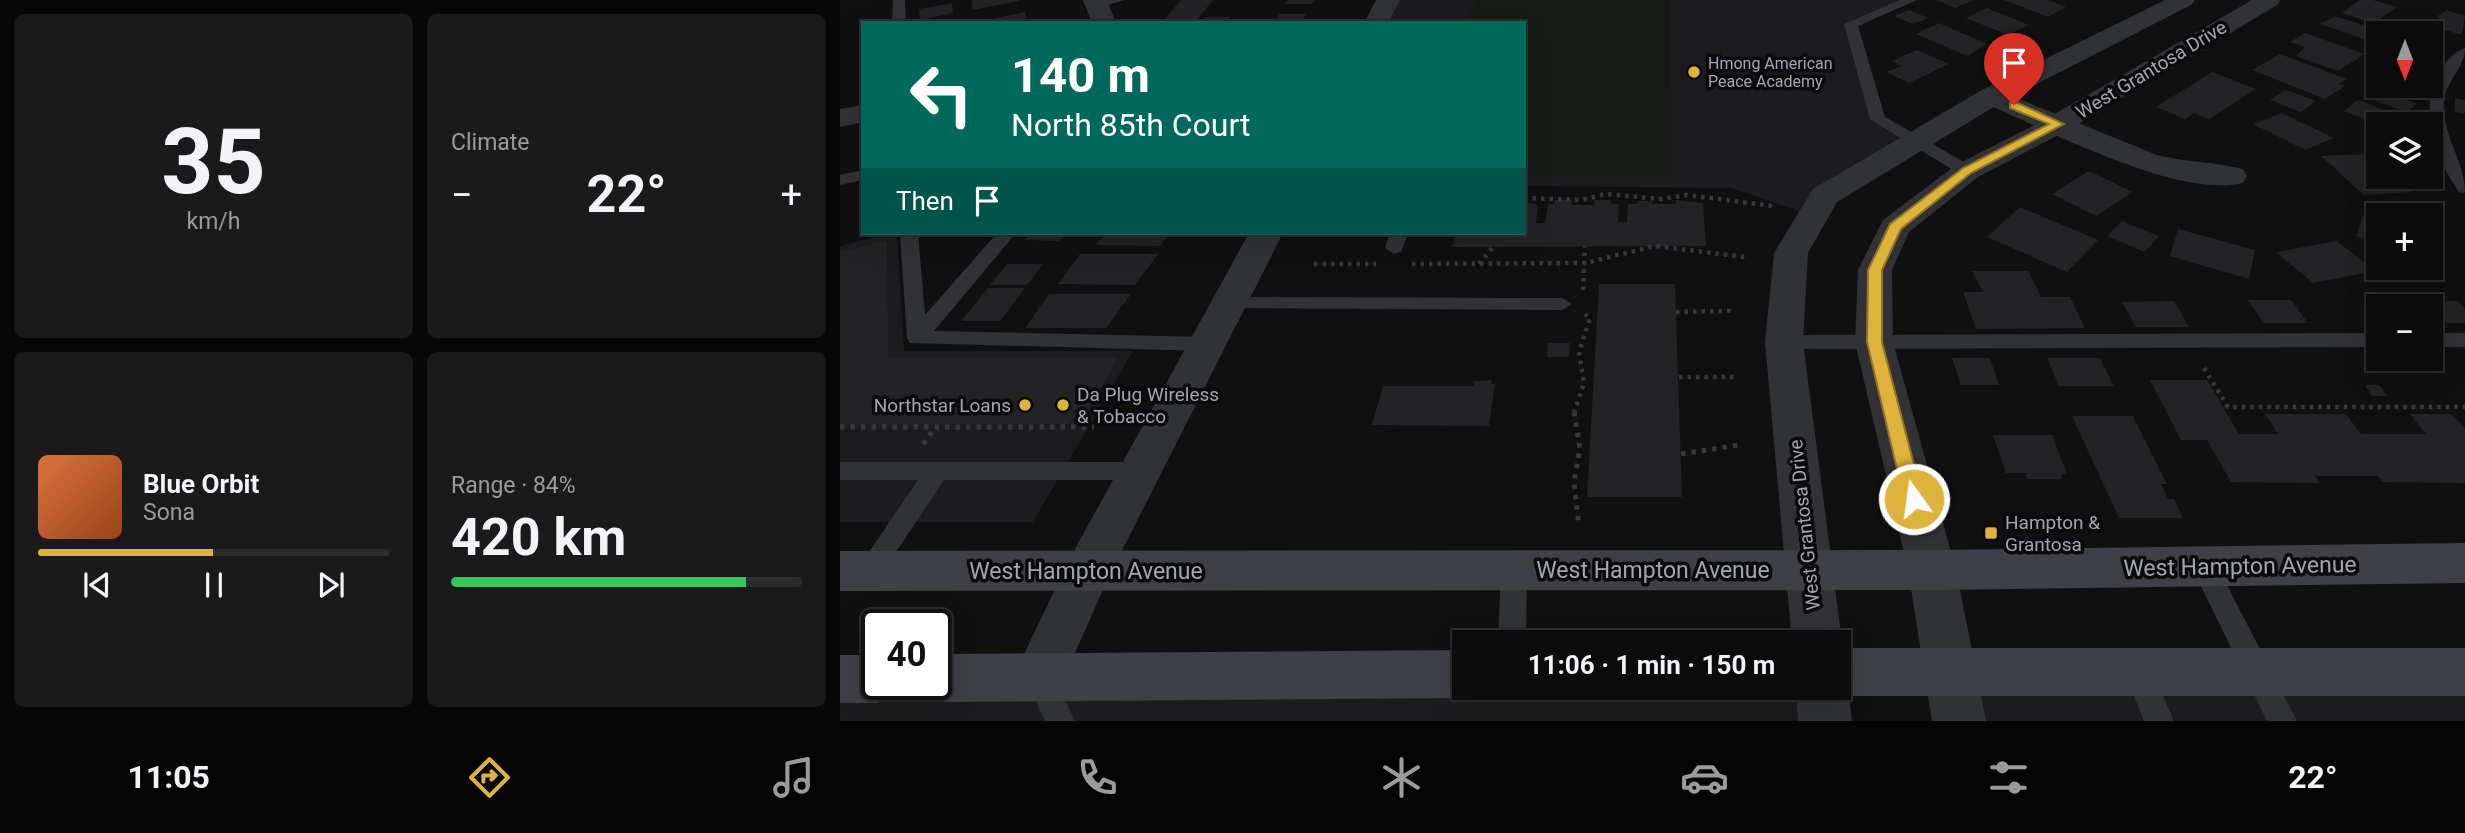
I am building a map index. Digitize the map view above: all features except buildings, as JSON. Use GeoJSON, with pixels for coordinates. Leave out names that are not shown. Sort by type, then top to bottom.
{"type":"FeatureCollection","features":[{"type":"Feature","properties":{"kind":"main road","name":"West Hampton Avenue"},"geometry":{"type":"LineString","coordinates":[[854,571],[1932,570],[2465,563]]}},
{"type":"Feature","properties":{"kind":"main road"},"geometry":{"type":"LineString","coordinates":[[1851,675],[1954,698],[2139,673],[2465,672]]}},
{"type":"Feature","properties":{"kind":"main road"},"geometry":{"type":"LineString","coordinates":[[952,681],[1049,699],[1452,675]]}},
{"type":"Feature","properties":{"kind":"main road"},"geometry":{"type":"LineString","coordinates":[[840,679],[861,679]]}},
{"type":"Feature","properties":{"kind":"street"},"geometry":{"type":"LineString","coordinates":[[1377,21],[1388,0]]}},
{"type":"Feature","properties":{"kind":"street","name":"West Grantosa Drive"},"geometry":{"type":"LineString","coordinates":[[1816,630],[1784,342],[1791,253],[1824,196],[1992,96],[2183,0]]}},
{"type":"Feature","properties":{"kind":"street","name":"West Grantosa Drive"},"geometry":{"type":"LineString","coordinates":[[1954,698],[1932,570],[1874,342],[1875,270],[1895,227],[1967,171],[2058,124],[2261,1]]}},
{"type":"Feature","properties":{"kind":"street"},"geometry":{"type":"LineString","coordinates":[[1992,96],[2146,161],[2182,171],[2232,176]]}},
{"type":"Feature","properties":{"kind":"street"},"geometry":{"type":"LineString","coordinates":[[840,118],[861,113]]}},
{"type":"Feature","properties":{"kind":"street"},"geometry":{"type":"LineString","coordinates":[[1049,699],[1087,572],[1265,235]]}},
{"type":"Feature","properties":{"kind":"street"},"geometry":{"type":"LineString","coordinates":[[1823,700],[1825,721]]}},
{"type":"Feature","properties":{"kind":"lane"},"geometry":{"type":"LineString","coordinates":[[899,0],[899,21]]}},
{"type":"Feature","properties":{"kind":"lane"},"geometry":{"type":"LineString","coordinates":[[1911,0],[1850,24],[1878,121],[1967,171]]}},
{"type":"Feature","properties":{"kind":"lane"},"geometry":{"type":"LineString","coordinates":[[2465,52],[2435,89],[2435,116],[2449,163],[2465,188]]}},
{"type":"Feature","properties":{"kind":"lane"},"geometry":{"type":"LineString","coordinates":[[840,180],[861,175]]}},
{"type":"Feature","properties":{"kind":"lane"},"geometry":{"type":"LineString","coordinates":[[909,235],[917,338]]}},
{"type":"Feature","properties":{"kind":"lane"},"geometry":{"type":"LineString","coordinates":[[917,338],[1005,235]]}},
{"type":"Feature","properties":{"kind":"lane"},"geometry":{"type":"LineString","coordinates":[[1229,303],[1562,304]]}},
{"type":"Feature","properties":{"kind":"lane"},"geometry":{"type":"LineString","coordinates":[[917,338],[1207,344]]}},
{"type":"Feature","properties":{"kind":"lane"},"geometry":{"type":"LineString","coordinates":[[1784,342],[2366,340]]}},
{"type":"Feature","properties":{"kind":"lane"},"geometry":{"type":"LineString","coordinates":[[2443,340],[2465,340]]}},
{"type":"Feature","properties":{"kind":"lane"},"geometry":{"type":"LineString","coordinates":[[840,471],[1140,471]]}},
{"type":"Feature","properties":{"kind":"lane"},"geometry":{"type":"LineString","coordinates":[[854,571],[937,471]]}},
{"type":"Feature","properties":{"kind":"lane"},"geometry":{"type":"LineString","coordinates":[[2204,566],[2283,721]]}},
{"type":"Feature","properties":{"kind":"lane"},"geometry":{"type":"LineString","coordinates":[[1512,630],[1514,570]]}},
{"type":"Feature","properties":{"kind":"lane"},"geometry":{"type":"LineString","coordinates":[[2139,673],[2159,721]]}},
{"type":"Feature","properties":{"kind":"path"},"geometry":{"type":"LineString","coordinates":[[1526,198],[1581,202],[1605,194],[1662,201],[1687,195],[1773,206]]}},
{"type":"Feature","properties":{"kind":"path"},"geometry":{"type":"LineString","coordinates":[[1582,300],[1585,246]]}},
{"type":"Feature","properties":{"kind":"path"},"geometry":{"type":"LineString","coordinates":[[1410,264],[1584,263],[1655,246],[1745,257]]}},
{"type":"Feature","properties":{"kind":"path"},"geometry":{"type":"LineString","coordinates":[[1479,264],[1493,247]]}},
{"type":"Feature","properties":{"kind":"path"},"geometry":{"type":"LineString","coordinates":[[1314,264],[1392,248]]}},
{"type":"Feature","properties":{"kind":"path"},"geometry":{"type":"LineString","coordinates":[[1578,526],[1574,482],[1579,441],[1573,416],[1584,383],[1579,352],[1590,318],[1581,311]]}},
{"type":"Feature","properties":{"kind":"path"},"geometry":{"type":"LineString","coordinates":[[1676,312],[1734,311]]}},
{"type":"Feature","properties":{"kind":"path"},"geometry":{"type":"LineString","coordinates":[[2189,341],[2228,407],[2465,407]]}},
{"type":"Feature","properties":{"kind":"path"},"geometry":{"type":"LineString","coordinates":[[1679,377],[1735,377]]}},
{"type":"Feature","properties":{"kind":"path"},"geometry":{"type":"LineString","coordinates":[[840,427],[1094,427]]}},
{"type":"Feature","properties":{"kind":"path"},"geometry":{"type":"LineString","coordinates":[[1681,454],[1739,445]]}},
{"type":"Feature","properties":{"kind":"shaded area","name":"Hmong American Peace Academy"},"geometry":{"type":"Polygon","coordinates":[[[1388,0],[1911,0],[1851,25],[1878,120],[1913,141],[1813,216],[1731,188],[1526,186],[1526,21],[1377,21],[1388,0]]]}},
{"type":"Feature","properties":{"kind":"shaded area"},"geometry":{"type":"Polygon","coordinates":[[[1475,0],[1670,0],[1671,177],[1526,176],[1526,21],[1468,21],[1475,0]]]}},
{"type":"Feature","properties":{"kind":"shaded area"},"geometry":{"type":"Polygon","coordinates":[[[883,235],[897,235],[904,351],[1133,351],[1033,522],[840,522],[840,246],[883,235]]]}},
{"type":"Feature","properties":{"kind":"shaded area"},"geometry":{"type":"Polygon","coordinates":[[[2465,672],[2465,721],[1959,721],[1950,674],[2465,672]]]}},
{"type":"Feature","properties":{"kind":"shaded area"},"geometry":{"type":"Polygon","coordinates":[[[840,679],[861,682],[861,700],[952,700],[952,684],[1452,686],[1452,700],[1823,700],[1825,721],[840,721],[840,679]]]}},
{"type":"Feature","properties":{"kind":"place","name":"Hmong American Peace Academy"},"geometry":{"type":"Point","coordinates":[1694,72]}},
{"type":"Feature","properties":{"kind":"place","name":"Northstar Loans"},"geometry":{"type":"Point","coordinates":[1025,405]}},
{"type":"Feature","properties":{"kind":"place","name":"Da Plug Wireless & Tobacco"},"geometry":{"type":"Point","coordinates":[1063,405]}},
{"type":"Feature","properties":{"kind":"place","name":"Hampton & Grantosa"},"geometry":{"type":"Point","coordinates":[1991,533]}},
{"type":"Feature","properties":{"kind":"route"},"geometry":{"type":"LineString","coordinates":[[1914,499],[1874,342],[1875,270],[1895,227],[1967,171],[2058,124],[2014,105]]}}]}
